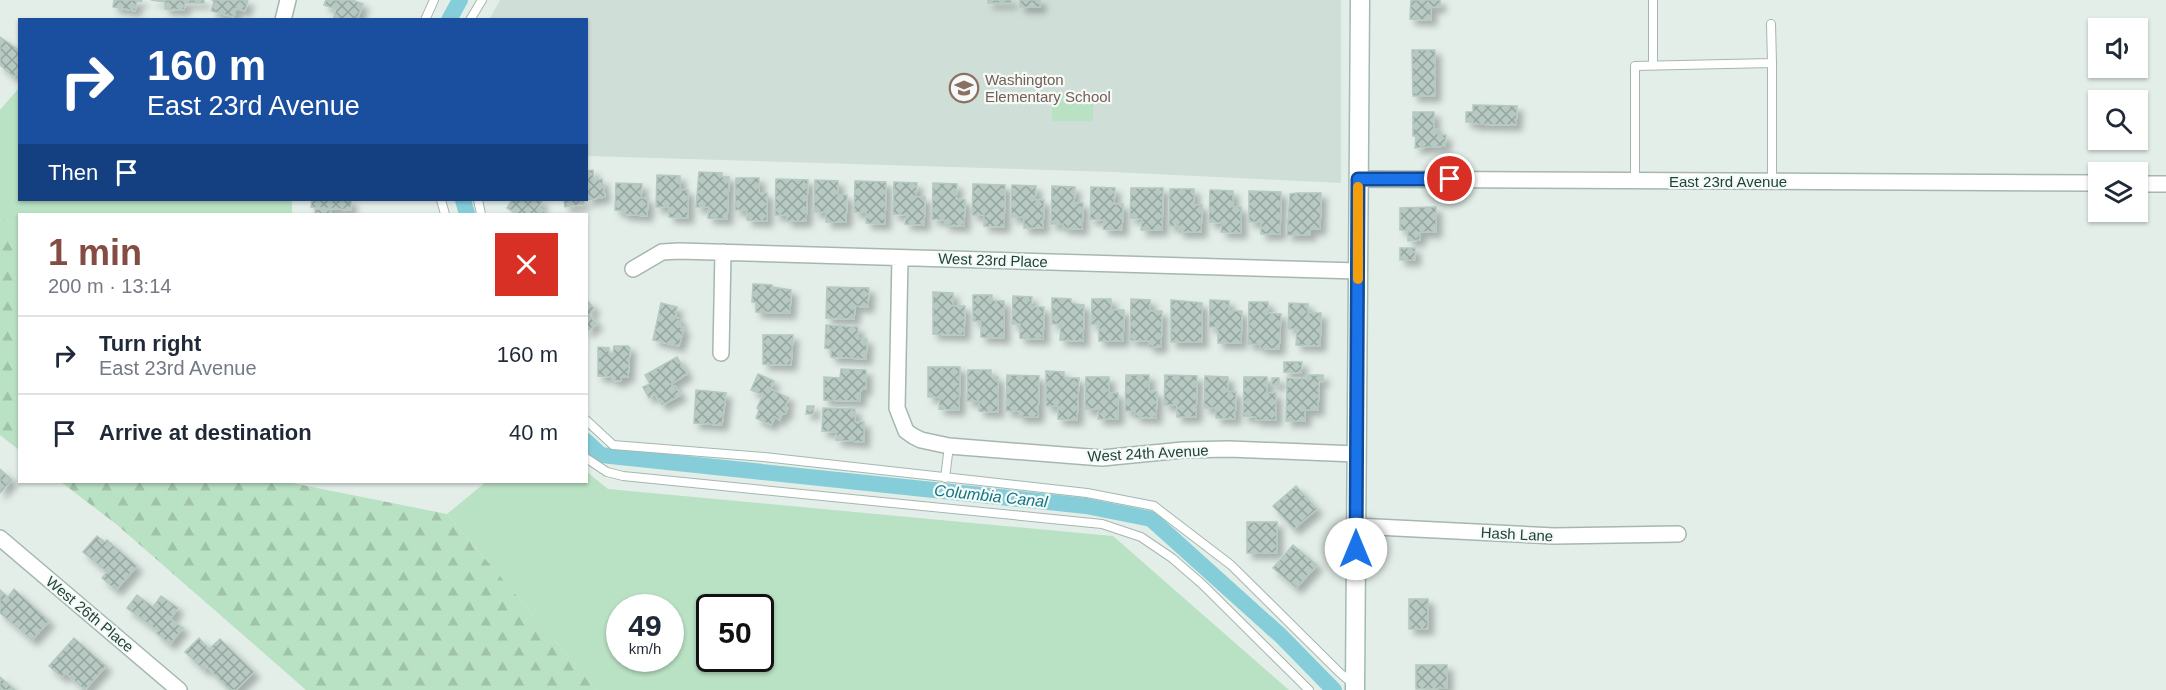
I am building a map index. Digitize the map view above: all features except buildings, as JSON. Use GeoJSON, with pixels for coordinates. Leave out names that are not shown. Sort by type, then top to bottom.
{"type":"FeatureCollection","features":[{"type":"Feature","properties":{"kind":"main road"},"geometry":{"type":"LineString","coordinates":[[1357,689],[1356,454],[1360,0]]}},
{"type":"Feature","properties":{"kind":"street"},"geometry":{"type":"LineString","coordinates":[[284,18],[288,0]]}},
{"type":"Feature","properties":{"kind":"street","name":"East 23rd Avenue"},"geometry":{"type":"LineString","coordinates":[[1358,179],[2088,183]]}},
{"type":"Feature","properties":{"kind":"street"},"geometry":{"type":"LineString","coordinates":[[2148,184],[2166,184]]}},
{"type":"Feature","properties":{"kind":"street","name":"West 23rd Place"},"geometry":{"type":"LineString","coordinates":[[633,269],[662,252],[723,252],[1358,271]]}},
{"type":"Feature","properties":{"kind":"street"},"geometry":{"type":"LineString","coordinates":[[721,352],[723,252]]}},
{"type":"Feature","properties":{"kind":"street","name":"West 24th Avenue"},"geometry":{"type":"LineString","coordinates":[[900,258],[897,408],[906,431],[921,440],[949,446],[1102,458],[1183,450],[1228,449],[1356,454]]}},
{"type":"Feature","properties":{"kind":"street","name":"Hash Lane"},"geometry":{"type":"LineString","coordinates":[[1356,526],[1554,536],[1678,534]]}},
{"type":"Feature","properties":{"kind":"street","name":"West 26th Place"},"geometry":{"type":"LineString","coordinates":[[0,538],[179,690]]}},
{"type":"Feature","properties":{"kind":"lane"},"geometry":{"type":"LineString","coordinates":[[426,18],[434,0]]}},
{"type":"Feature","properties":{"kind":"lane"},"geometry":{"type":"LineString","coordinates":[[471,18],[482,0]]}},
{"type":"Feature","properties":{"kind":"lane"},"geometry":{"type":"LineString","coordinates":[[1653,0],[1653,66]]}},
{"type":"Feature","properties":{"kind":"lane"},"geometry":{"type":"LineString","coordinates":[[1771,24],[1772,180]]}},
{"type":"Feature","properties":{"kind":"lane"},"geometry":{"type":"LineString","coordinates":[[1635,181],[1635,66],[1772,63]]}},
{"type":"Feature","properties":{"kind":"lane"},"geometry":{"type":"LineString","coordinates":[[588,422],[613,445],[764,457],[1087,493],[1154,507],[1231,565],[1357,689]]}},
{"type":"Feature","properties":{"kind":"lane"},"geometry":{"type":"LineString","coordinates":[[945,478],[949,446]]}},
{"type":"Feature","properties":{"kind":"lane"},"geometry":{"type":"LineString","coordinates":[[588,459],[607,472],[623,476],[1102,524],[1141,537],[1172,558],[1202,584],[1309,690]]}},
{"type":"Feature","properties":{"kind":"shaded area","name":"Washington Elementary School"},"geometry":{"type":"Polygon","coordinates":[[[500,0],[1341,0],[1341,183],[1114,172],[588,156],[588,18],[490,18],[500,0]]]}},
{"type":"Feature","properties":{"kind":"green space"},"geometry":{"type":"Polygon","coordinates":[[[18,89],[18,201],[292,201],[292,213],[18,213],[18,225],[0,219],[0,110],[18,89]]]}},
{"type":"Feature","properties":{"kind":"green space"},"geometry":{"type":"Polygon","coordinates":[[[1052,92],[1093,92],[1093,121],[1052,121],[1052,92]]]}},
{"type":"Feature","properties":{"kind":"green space"},"geometry":{"type":"Polygon","coordinates":[[[0,219],[18,225],[18,449],[0,435],[0,219]]]}},
{"type":"Feature","properties":{"kind":"green space"},"geometry":{"type":"Polygon","coordinates":[[[588,473],[608,489],[1113,536],[1289,690],[597,690],[447,514],[485,483],[588,483],[588,473]]]}},
{"type":"Feature","properties":{"kind":"green space"},"geometry":{"type":"Polygon","coordinates":[[[62,483],[292,483],[447,514],[597,690],[306,690],[116,524],[62,483]]]}},
{"type":"Feature","properties":{"kind":"waterway","name":"Columbia Canal"},"geometry":{"type":"LineString","coordinates":[[450,18],[460,0]]}},
{"type":"Feature","properties":{"kind":"waterway","name":"Columbia Canal"},"geometry":{"type":"LineString","coordinates":[[463,201],[467,213]]}},
{"type":"Feature","properties":{"kind":"waterway","name":"Columbia Canal"},"geometry":{"type":"LineString","coordinates":[[588,443],[601,455],[1086,506],[1151,519],[1281,636],[1334,690]]}},
{"type":"Feature","properties":{"kind":"slow traffic"},"geometry":{"type":"LineString","coordinates":[[1358,187],[1358,279]]}},
{"type":"Feature","properties":{"kind":"place","name":"Washington Elementary School"},"geometry":{"type":"Point","coordinates":[964,88]}},
{"type":"Feature","properties":{"kind":"route"},"geometry":{"type":"LineString","coordinates":[[1356,549],[1358,179],[1450,179]]}}]}
